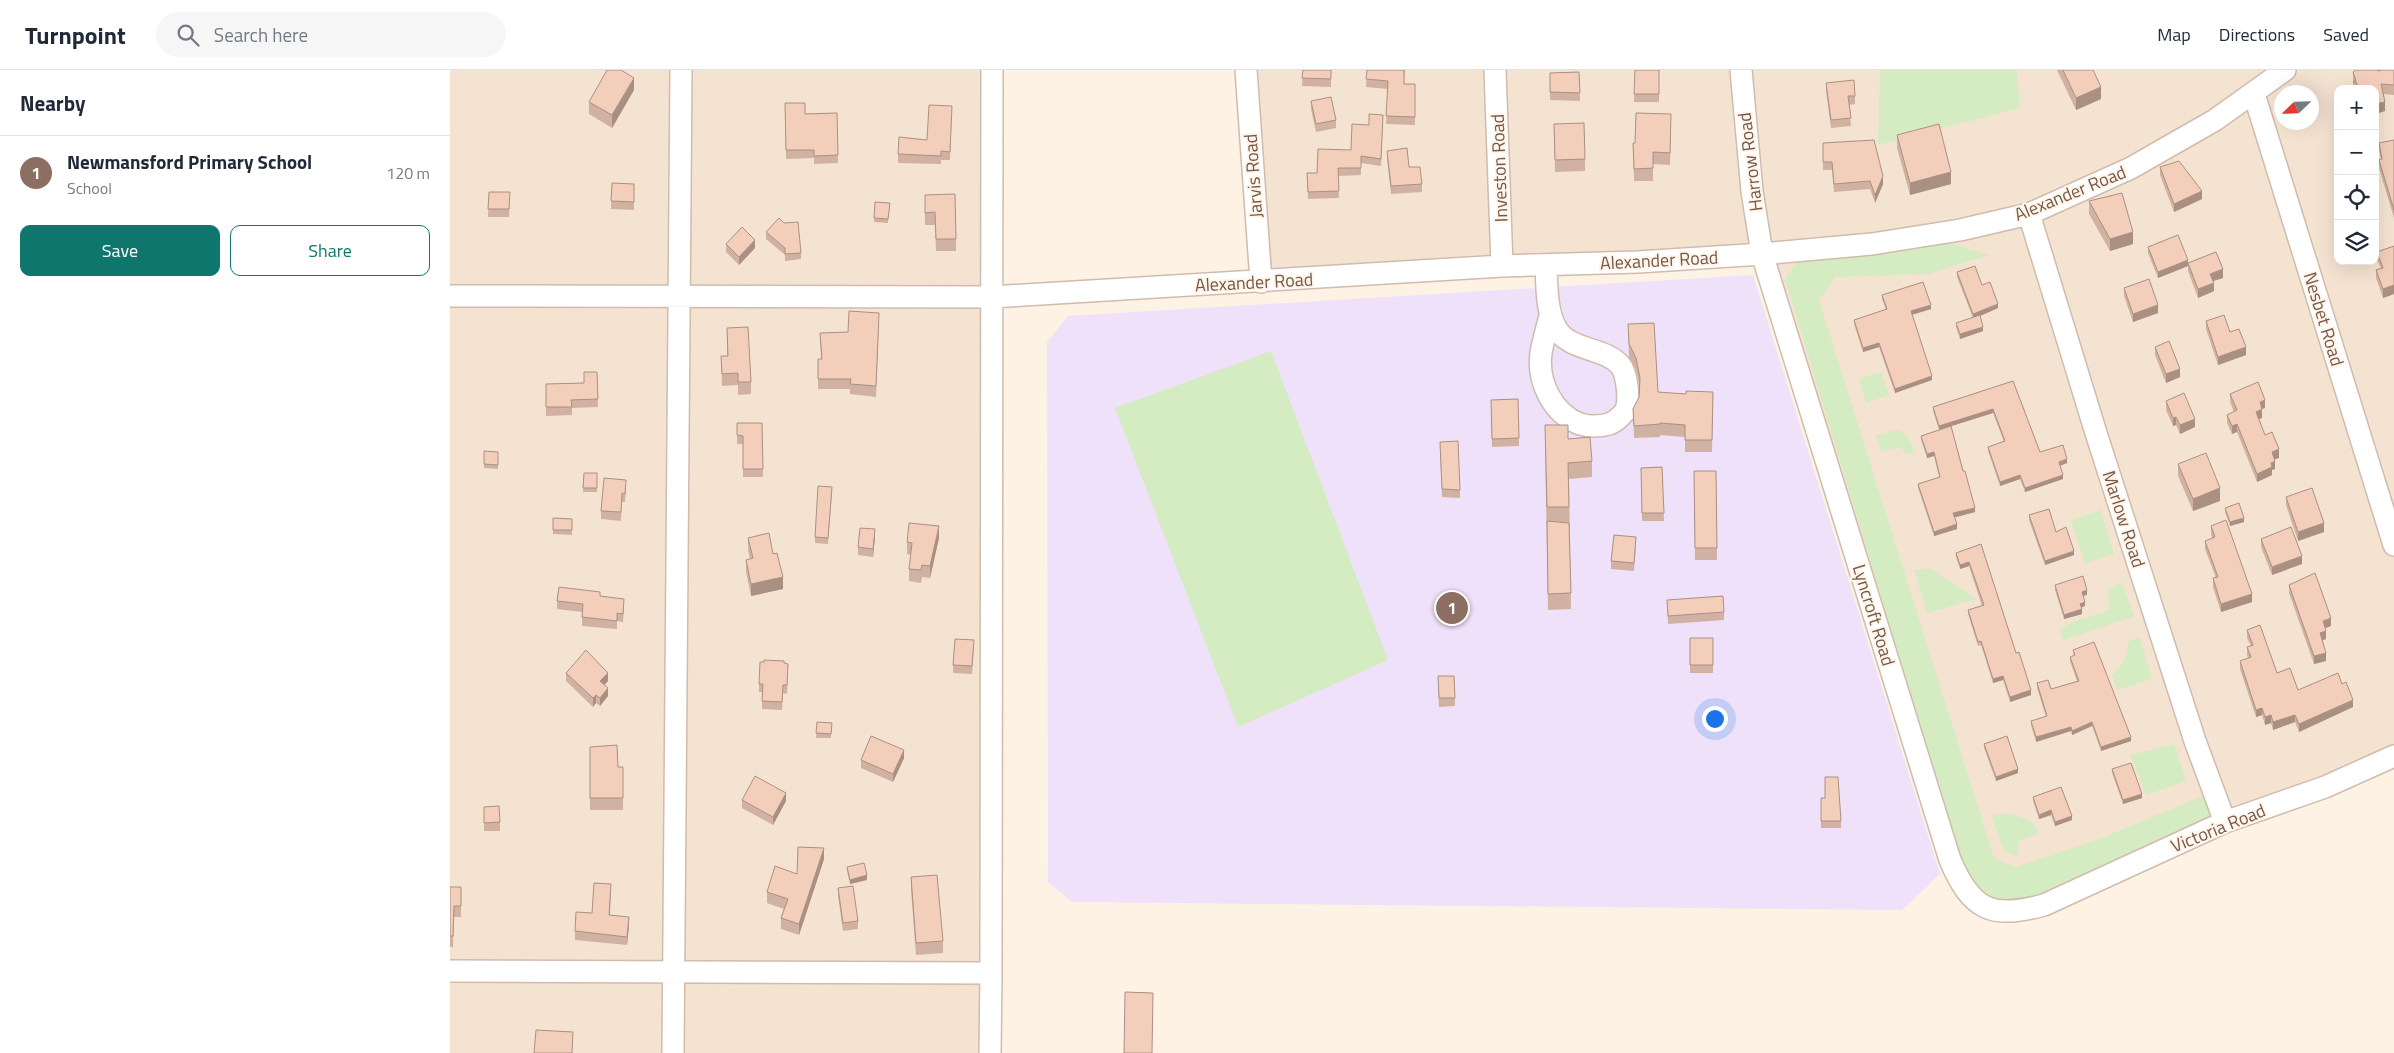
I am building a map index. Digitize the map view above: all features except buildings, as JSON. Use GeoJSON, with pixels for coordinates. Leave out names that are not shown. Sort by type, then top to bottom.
{"type":"FeatureCollection","features":[{"type":"Feature","properties":{"kind":"street"},"geometry":{"type":"LineString","coordinates":[[673,1053],[681,70]]}},
{"type":"Feature","properties":{"kind":"street"},"geometry":{"type":"LineString","coordinates":[[990,1053],[992,70]]}},
{"type":"Feature","properties":{"kind":"street","name":"Jarvis Road"},"geometry":{"type":"LineString","coordinates":[[1246,70],[1261,282]]}},
{"type":"Feature","properties":{"kind":"street","name":"Investon Road"},"geometry":{"type":"LineString","coordinates":[[1495,70],[1502,266]]}},
{"type":"Feature","properties":{"kind":"street","name":"Harrow Road"},"geometry":{"type":"LineString","coordinates":[[1741,70],[1752,191],[1762,254]]}},
{"type":"Feature","properties":{"kind":"street","name":"Alexander Road"},"geometry":{"type":"LineString","coordinates":[[450,296],[991,297],[1502,266],[1638,262],[1762,254],[1872,244],[1960,230],[2029,214],[2131,168],[2215,120],[2254,94],[2284,70]]}},
{"type":"Feature","properties":{"kind":"street","name":"Nesbet Road"},"geometry":{"type":"LineString","coordinates":[[2254,94],[2394,545]]}},
{"type":"Feature","properties":{"kind":"street","name":"Marlow Road"},"geometry":{"type":"LineString","coordinates":[[2029,214],[2096,433],[2195,740],[2225,822]]}},
{"type":"Feature","properties":{"kind":"street","name":"Lyncroft Road"},"geometry":{"type":"LineString","coordinates":[[1762,254],[1950,860],[1958,880],[1976,902],[1995,911],[2012,912],[2044,904]]}},
{"type":"Feature","properties":{"kind":"street"},"geometry":{"type":"LineString","coordinates":[[1546,265],[1550,316],[1541,354],[1545,382],[1556,409],[1568,419],[1590,428],[1611,424],[1624,413],[1627,406],[1626,377],[1622,366],[1612,358],[1572,342],[1557,330],[1550,316]]}},
{"type":"Feature","properties":{"kind":"street","name":"Victoria Road"},"geometry":{"type":"LineString","coordinates":[[2044,904],[2225,822],[2325,787],[2394,756]]}},
{"type":"Feature","properties":{"kind":"street"},"geometry":{"type":"LineString","coordinates":[[450,970],[673,973],[991,973]]}},
{"type":"Feature","properties":{"kind":"shaded area"},"geometry":{"type":"Polygon","coordinates":[[[450,70],[986,70],[981,1053],[450,1053],[450,70]]]}},
{"type":"Feature","properties":{"kind":"shaded area"},"geometry":{"type":"Polygon","coordinates":[[[1254,70],[2394,70],[2394,763],[1971,891],[1765,250],[1265,276],[1254,70]]]}},
{"type":"Feature","properties":{"kind":"shaded area"},"geometry":{"type":"Polygon","coordinates":[[[1753,275],[1940,874],[1902,910],[1072,902],[1048,882],[1047,342],[1068,316],[1753,275]]]}},
{"type":"Feature","properties":{"kind":"green space"},"geometry":{"type":"Polygon","coordinates":[[[1880,70],[2017,70],[2020,108],[1878,145],[1880,70]]]}},
{"type":"Feature","properties":{"kind":"green space"},"geometry":{"type":"Polygon","coordinates":[[[1949,243],[1989,255],[1928,274],[1835,277],[1819,300],[1994,858],[2016,867],[2102,838],[2208,794],[2217,817],[2050,892],[2020,902],[1992,901],[1975,887],[1961,861],[1785,279],[1798,260],[1949,243]]]}},
{"type":"Feature","properties":{"kind":"green space"},"geometry":{"type":"Polygon","coordinates":[[[1271,351],[1388,660],[1238,727],[1115,408],[1271,351]]]}},
{"type":"Feature","properties":{"kind":"green space"},"geometry":{"type":"Polygon","coordinates":[[[1881,372],[1889,395],[1866,403],[1859,379],[1881,372]]]}},
{"type":"Feature","properties":{"kind":"green space"},"geometry":{"type":"Polygon","coordinates":[[[1898,430],[1909,439],[1914,452],[1906,455],[1901,447],[1881,452],[1876,435],[1898,430]]]}},
{"type":"Feature","properties":{"kind":"green space"},"geometry":{"type":"Polygon","coordinates":[[[2101,510],[2114,554],[2085,564],[2071,520],[2101,510]]]}},
{"type":"Feature","properties":{"kind":"green space"},"geometry":{"type":"Polygon","coordinates":[[[1929,568],[1976,599],[1927,613],[1914,570],[1929,568]]]}},
{"type":"Feature","properties":{"kind":"green space"},"geometry":{"type":"Polygon","coordinates":[[[2122,582],[2134,616],[2063,640],[2060,631],[2068,624],[2109,610],[2108,589],[2122,582]]]}},
{"type":"Feature","properties":{"kind":"green space"},"geometry":{"type":"Polygon","coordinates":[[[2140,637],[2152,679],[2117,690],[2112,675],[2124,662],[2129,641],[2140,637]]]}},
{"type":"Feature","properties":{"kind":"green space"},"geometry":{"type":"Polygon","coordinates":[[[2174,744],[2186,781],[2146,795],[2130,755],[2174,744]]]}},
{"type":"Feature","properties":{"kind":"green space"},"geometry":{"type":"Polygon","coordinates":[[[2007,813],[2026,819],[2040,833],[2019,841],[2018,857],[2003,850],[1992,816],[2007,813]]]}},
{"type":"Feature","properties":{"kind":"place","name":"Newmansford Primary School"},"geometry":{"type":"Point","coordinates":[1452,608]}}]}
